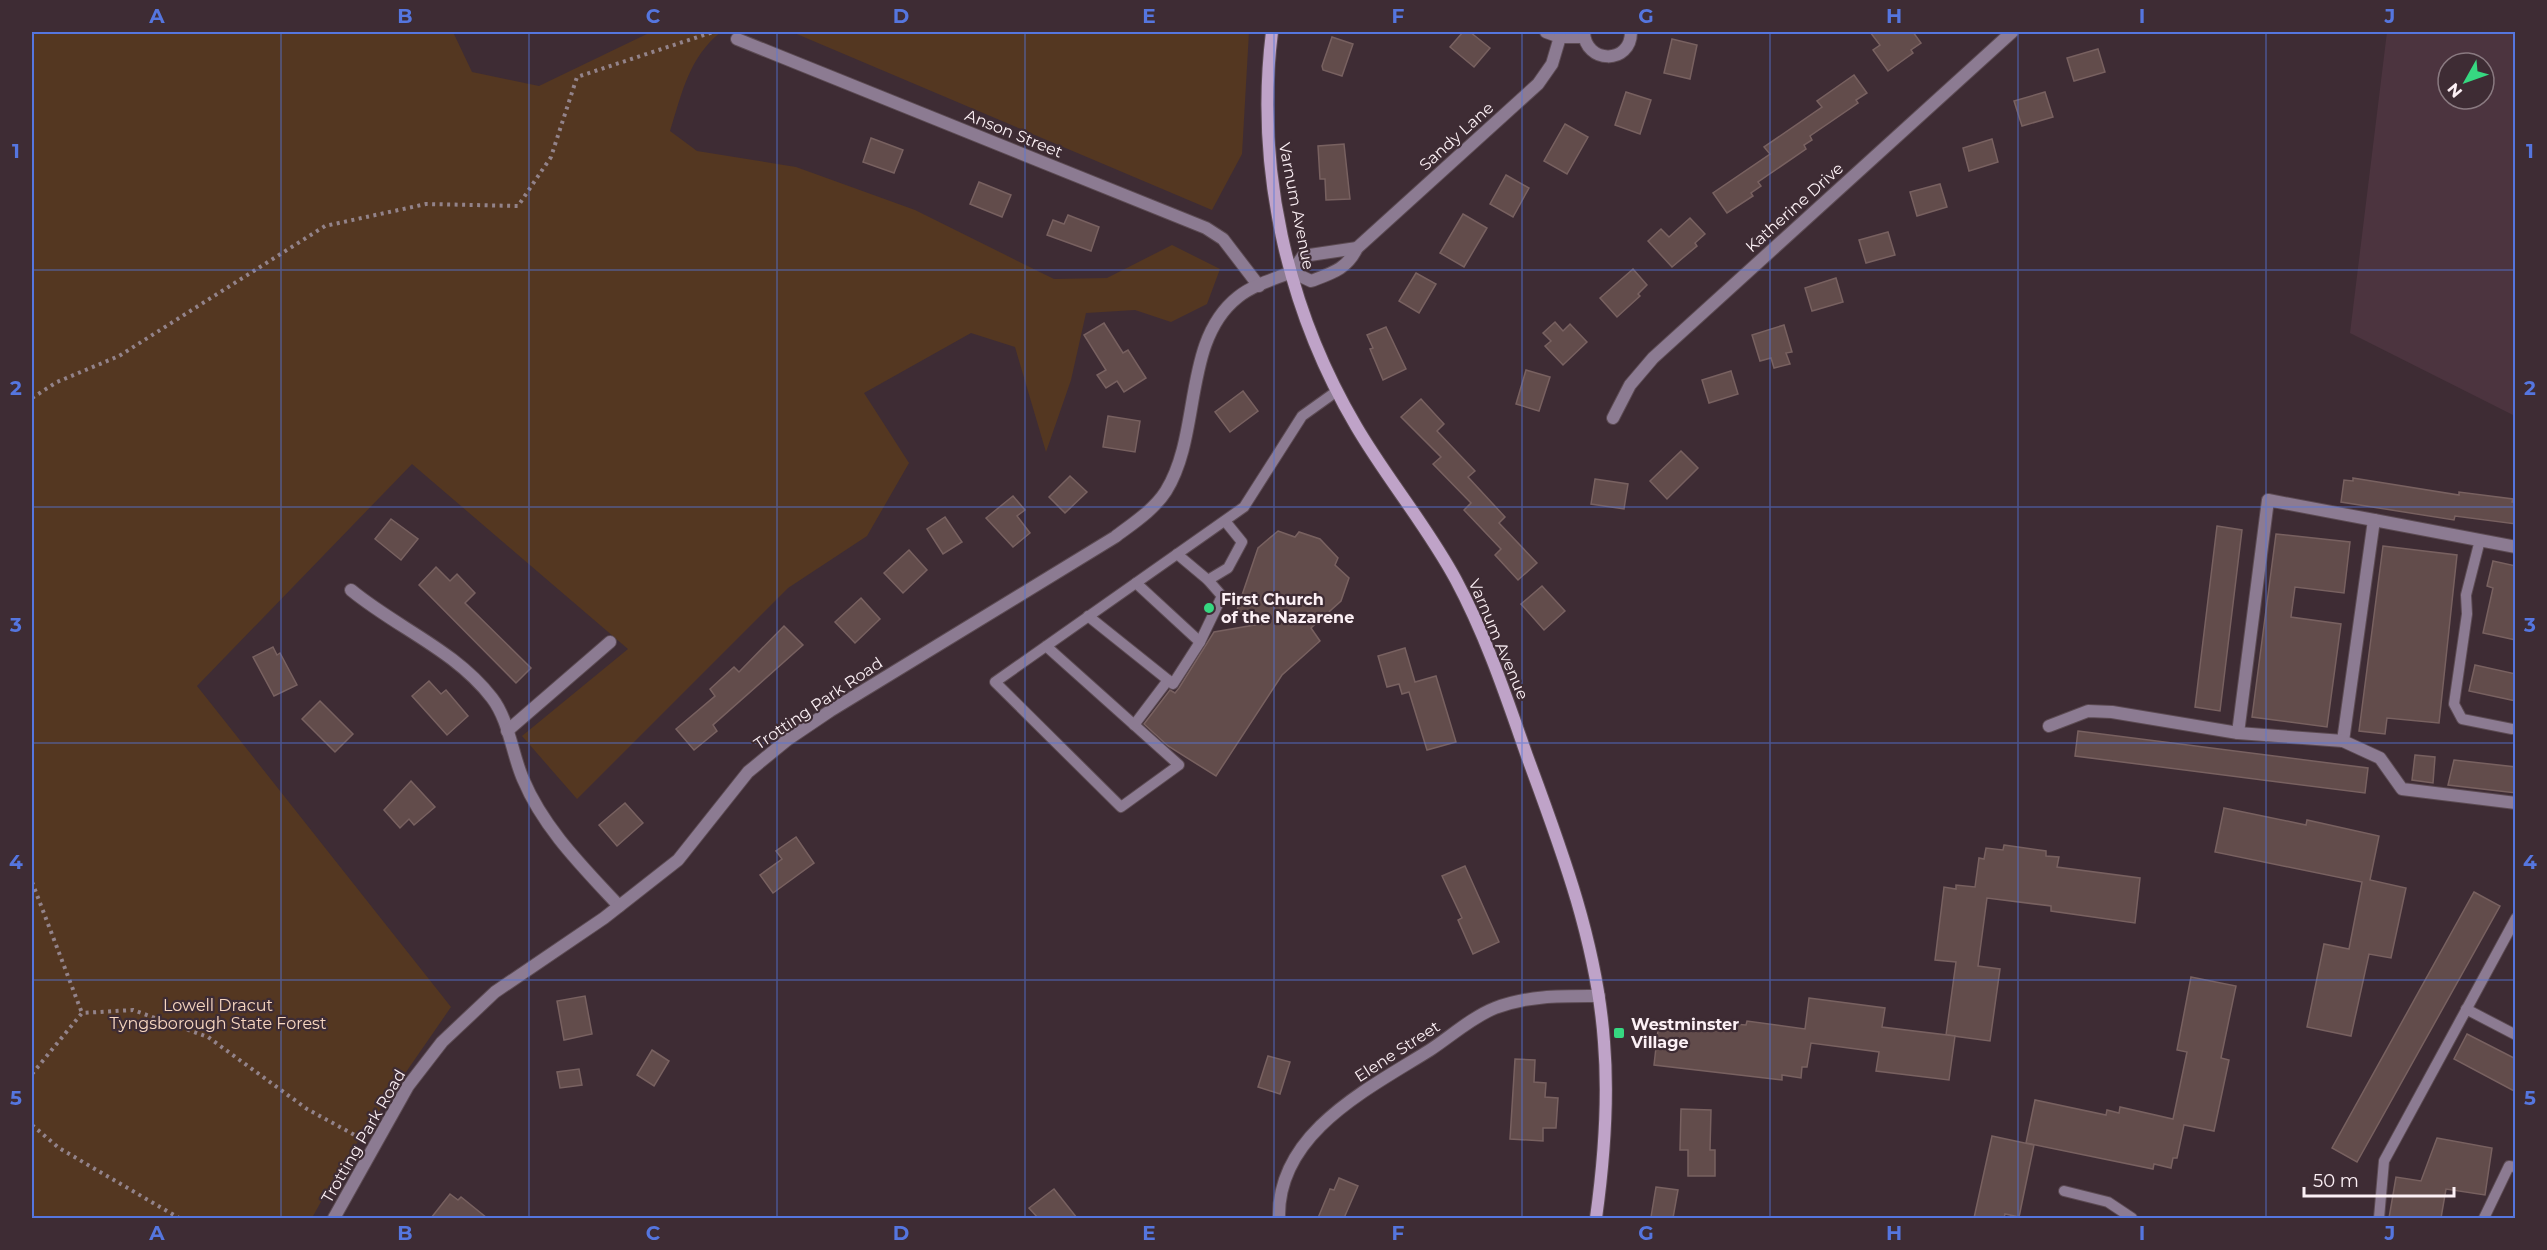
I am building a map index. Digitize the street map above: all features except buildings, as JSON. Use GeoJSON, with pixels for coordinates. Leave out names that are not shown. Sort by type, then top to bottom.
{"type":"FeatureCollection","features":[{"type":"Feature","properties":{"kind":"main road","name":"Varnum Avenue"},"geometry":{"type":"LineString","coordinates":[[1272,32],[1267,81],[1267,142],[1277,208],[1292,272],[1316,344],[1337,391],[1359,431],[1452,573],[1490,654],[1569,876],[1599,996],[1604,1040],[1606,1111],[1596,1218]]}},
{"type":"Feature","properties":{"kind":"street"},"geometry":{"type":"LineString","coordinates":[[1546,32],[1560,37],[1584,34],[1591,51],[1600,56],[1611,57],[1625,50],[1630,41],[1631,32]]}},
{"type":"Feature","properties":{"kind":"street","name":"Katherine Drive"},"geometry":{"type":"LineString","coordinates":[[1613,418],[1630,385],[1653,358],[2012,32]]}},
{"type":"Feature","properties":{"kind":"street","name":"Sandy Lane"},"geometry":{"type":"LineString","coordinates":[[1292,272],[1311,281],[1340,270],[1351,261],[1357,248],[1538,84],[1552,64],[1560,37]]}},
{"type":"Feature","properties":{"kind":"street","name":"Anson Street"},"geometry":{"type":"LineString","coordinates":[[737,39],[1201,225],[1223,239],[1259,286]]}},
{"type":"Feature","properties":{"kind":"street"},"geometry":{"type":"LineString","coordinates":[[1292,272],[1304,256],[1357,248]]}},
{"type":"Feature","properties":{"kind":"street","name":"Trotting Park Road"},"geometry":{"type":"LineString","coordinates":[[334,1218],[408,1086],[442,1042],[495,992],[619,906],[678,860],[748,772],[787,740],[960,630],[1115,537],[1141,517],[1165,493],[1182,457],[1209,332],[1222,312],[1239,296],[1292,272]]}},
{"type":"Feature","properties":{"kind":"street"},"geometry":{"type":"LineString","coordinates":[[2238,733],[2268,500],[2516,547]]}},
{"type":"Feature","properties":{"kind":"street"},"geometry":{"type":"LineString","coordinates":[[2343,741],[2373,520]]}},
{"type":"Feature","properties":{"kind":"street"},"geometry":{"type":"LineString","coordinates":[[351,590],[379,613],[459,662],[494,700],[522,778],[542,818],[619,906]]}},
{"type":"Feature","properties":{"kind":"street"},"geometry":{"type":"LineString","coordinates":[[507,731],[610,642]]}},
{"type":"Feature","properties":{"kind":"street"},"geometry":{"type":"LineString","coordinates":[[2049,726],[2088,711],[2112,712],[2238,733],[2343,741],[2380,758],[2402,789],[2516,803]]}},
{"type":"Feature","properties":{"kind":"street","name":"Elene Street"},"geometry":{"type":"LineString","coordinates":[[1279,1218],[1279,1205],[1288,1169],[1322,1123],[1350,1101],[1493,1008],[1537,996],[1599,996]]}},
{"type":"Feature","properties":{"kind":"lane"},"geometry":{"type":"LineString","coordinates":[[1046,646],[1179,765],[1121,807],[994,682],[1244,507],[1302,416],[1337,391]]}},
{"type":"Feature","properties":{"kind":"lane"},"geometry":{"type":"LineString","coordinates":[[1208,580],[1228,568],[1242,542],[1225,521]]}},
{"type":"Feature","properties":{"kind":"lane"},"geometry":{"type":"LineString","coordinates":[[2480,540],[2466,596],[2467,614],[2454,704],[2462,719],[2512,729]]}},
{"type":"Feature","properties":{"kind":"lane"},"geometry":{"type":"LineString","coordinates":[[1088,616],[1173,684],[1200,642],[1222,596],[1208,580],[1177,554]]}},
{"type":"Feature","properties":{"kind":"lane"},"geometry":{"type":"LineString","coordinates":[[1136,583],[1200,642]]}},
{"type":"Feature","properties":{"kind":"lane"},"geometry":{"type":"LineString","coordinates":[[1134,725],[1168,680]]}},
{"type":"Feature","properties":{"kind":"lane"},"geometry":{"type":"LineString","coordinates":[[2379,1218],[2384,1161],[2516,918]]}},
{"type":"Feature","properties":{"kind":"lane"},"geometry":{"type":"LineString","coordinates":[[2466,1009],[2516,1035]]}},
{"type":"Feature","properties":{"kind":"lane"},"geometry":{"type":"LineString","coordinates":[[2484,1218],[2509,1166],[2516,1167]]}},
{"type":"Feature","properties":{"kind":"lane"},"geometry":{"type":"LineString","coordinates":[[2064,1191],[2108,1202],[2132,1218]]}},
{"type":"Feature","properties":{"kind":"path"},"geometry":{"type":"LineString","coordinates":[[32,398],[57,382],[119,356],[325,226],[426,204],[518,206],[551,157],[577,77],[713,32]]}},
{"type":"Feature","properties":{"kind":"path"},"geometry":{"type":"LineString","coordinates":[[32,882],[82,1013]]}},
{"type":"Feature","properties":{"kind":"path"},"geometry":{"type":"LineString","coordinates":[[32,1074],[82,1013],[133,1010],[208,1037],[307,1109],[376,1146]]}},
{"type":"Feature","properties":{"kind":"path"},"geometry":{"type":"LineString","coordinates":[[32,1125],[59,1148],[179,1218]]}},
{"type":"Feature","properties":{"kind":"shaded area"},"geometry":{"type":"Polygon","coordinates":[[[2387,32],[2515,32],[2515,416],[2350,333],[2387,32]]]}},
{"type":"Feature","properties":{"kind":"green space","name":"Lowell Dracut Tyngsborough State Forest"},"geometry":{"type":"Polygon","coordinates":[[[32,32],[453,32],[472,72],[539,86],[651,32],[721,32],[710,42],[694,64],[670,131],[697,151],[796,167],[915,210],[1054,279],[1107,278],[1172,245],[1220,269],[1207,304],[1171,322],[1135,310],[1086,313],[1071,380],[1046,452],[1015,347],[971,333],[864,393],[909,463],[867,536],[788,588],[577,799],[522,736],[628,649],[412,464],[197,686],[451,1007],[339,1169],[312,1218],[32,1218],[32,32]]]}},
{"type":"Feature","properties":{"kind":"green space"},"geometry":{"type":"Polygon","coordinates":[[[792,32],[1249,32],[1242,154],[1212,210],[792,32]]]}},
{"type":"Feature","properties":{"kind":"place","name":"First Church of the Nazarene"},"geometry":{"type":"Point","coordinates":[1209,608]}},
{"type":"Feature","properties":{"kind":"place","name":"Westminster Village"},"geometry":{"type":"Point","coordinates":[1619,1033]}}]}
